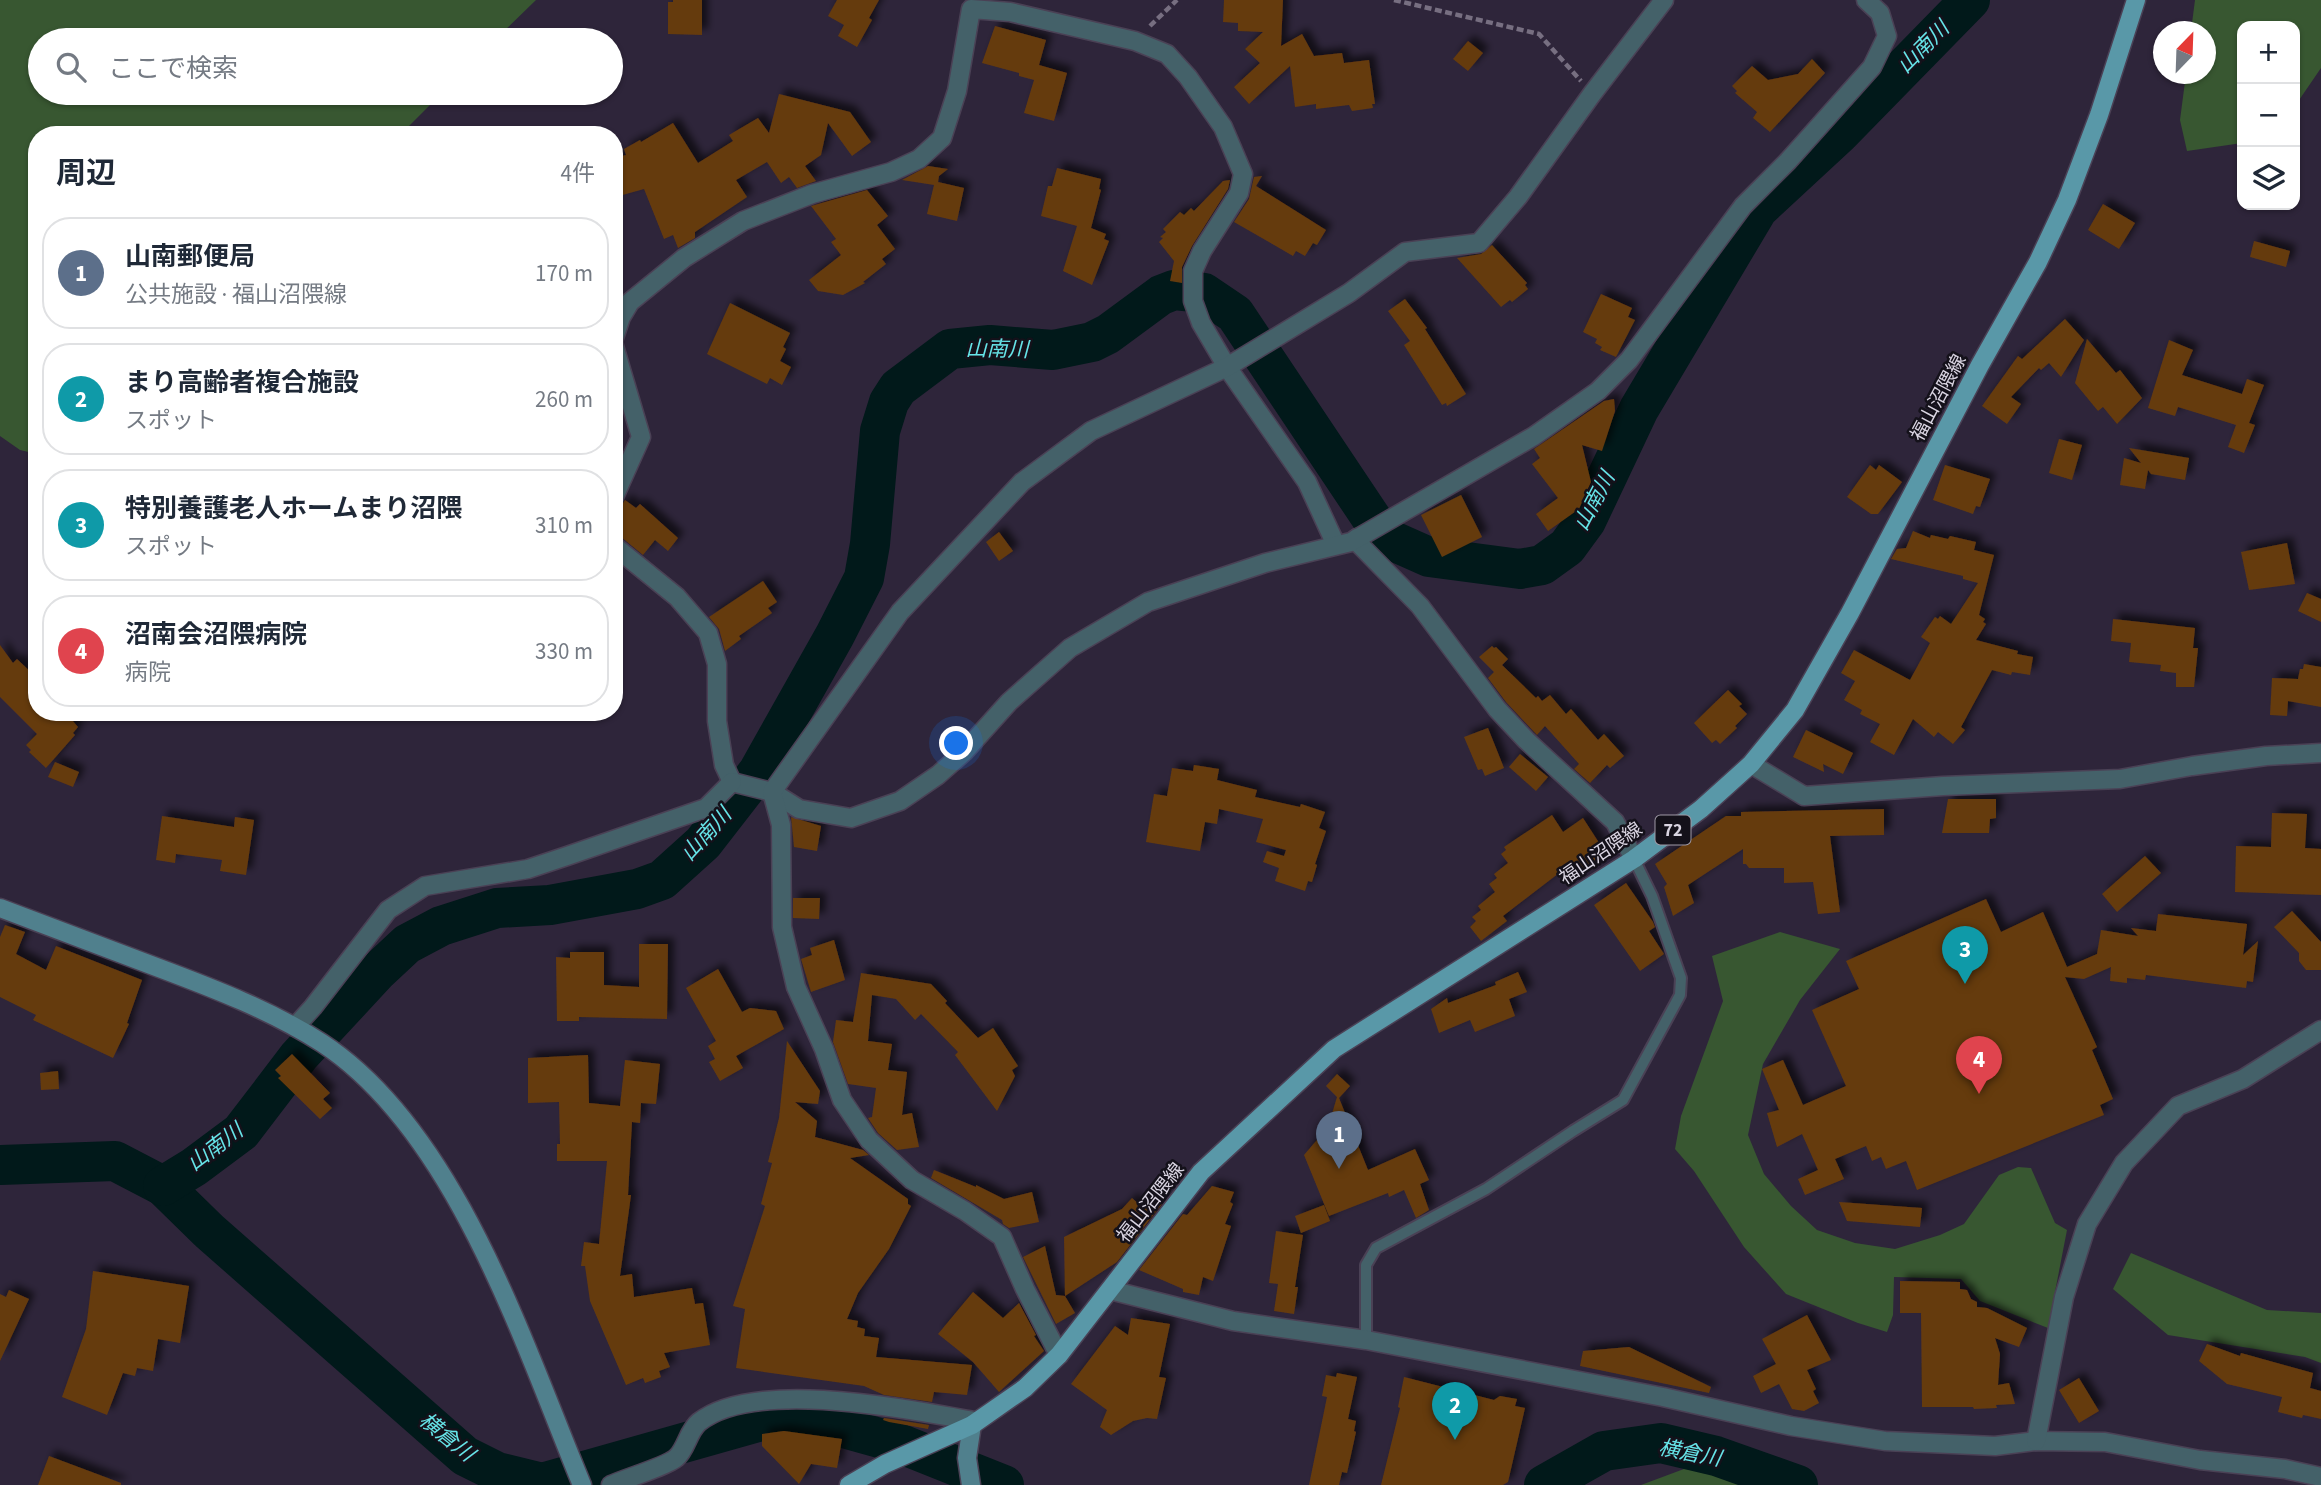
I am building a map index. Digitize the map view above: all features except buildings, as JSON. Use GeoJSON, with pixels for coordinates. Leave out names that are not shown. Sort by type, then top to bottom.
{"type":"FeatureCollection","features":[{"type":"Feature","properties":{"kind":"main road","name":"福山沼隈線"},"geometry":{"type":"LineString","coordinates":[[849,1485],[885,1464],[972,1424],[1025,1388],[1059,1355],[1201,1172],[1334,1049],[1634,859],[1701,809],[1751,764],[1796,710],[2038,262],[2067,200],[2099,115],[2136,0]]}},
{"type":"Feature","properties":{"kind":"street"},"geometry":{"type":"LineString","coordinates":[[772,792],[900,612],[1022,482],[1091,431],[1227,367],[1349,293],[1405,252],[1479,243],[1518,197],[1664,0]]}},
{"type":"Feature","properties":{"kind":"street"},"geometry":{"type":"LineString","coordinates":[[732,782],[772,792],[799,810],[851,818],[900,802],[938,775],[964,752],[1009,702],[1070,648],[1147,602],[1265,563],[1357,538],[1534,436],[1598,391],[1629,360],[1743,206],[1788,161],[1872,67],[1887,36],[1880,13],[1866,0]]}},
{"type":"Feature","properties":{"kind":"street"},"geometry":{"type":"LineString","coordinates":[[623,314],[630,302],[684,258],[743,221],[812,194],[891,172],[919,159],[942,138],[957,90],[971,9],[1010,12],[1135,41],[1167,54],[1188,77],[1223,127],[1243,174],[1239,192],[1202,251],[1193,271],[1193,301],[1201,323],[1227,367],[1307,482],[1336,545]]}},
{"type":"Feature","properties":{"kind":"street"},"geometry":{"type":"LineString","coordinates":[[623,376],[641,437],[623,477]]}},
{"type":"Feature","properties":{"kind":"street"},"geometry":{"type":"LineString","coordinates":[[1357,538],[1360,545],[1420,606],[1497,709],[1526,740],[1615,822],[1634,859]]}},
{"type":"Feature","properties":{"kind":"street"},"geometry":{"type":"LineString","coordinates":[[623,553],[677,597],[708,634],[717,664],[716,722],[724,765],[732,782]]}},
{"type":"Feature","properties":{"kind":"street"},"geometry":{"type":"LineString","coordinates":[[1751,764],[1804,796],[1943,786],[2120,779],[2266,755],[2321,753]]}},
{"type":"Feature","properties":{"kind":"street"},"geometry":{"type":"LineString","coordinates":[[295,1027],[388,910],[425,886],[528,869],[567,856],[706,808],[732,782]]}},
{"type":"Feature","properties":{"kind":"street"},"geometry":{"type":"LineString","coordinates":[[772,792],[781,825],[782,927],[796,987],[824,1049],[842,1100],[869,1140],[912,1181],[965,1211],[1002,1237],[1059,1355]]}},
{"type":"Feature","properties":{"kind":"street"},"geometry":{"type":"LineString","coordinates":[[0,908],[224,993],[295,1027],[325,1045],[373,1086],[426,1148],[490,1262],[582,1485]]}},
{"type":"Feature","properties":{"kind":"street"},"geometry":{"type":"LineString","coordinates":[[2036,1441],[2064,1297],[2087,1224],[2124,1163],[2178,1106],[2243,1079],[2321,1030]]}},
{"type":"Feature","properties":{"kind":"street"},"geometry":{"type":"LineString","coordinates":[[1110,1290],[1233,1321],[1366,1340],[1663,1397],[1791,1426],[1885,1441],[1995,1446],[2036,1441],[2105,1442],[2200,1460],[2285,1469],[2321,1476]]}},
{"type":"Feature","properties":{"kind":"street"},"geometry":{"type":"LineString","coordinates":[[611,1485],[676,1458],[698,1423],[739,1405],[766,1400],[807,1399],[974,1421],[967,1458],[971,1485]]}},
{"type":"Feature","properties":{"kind":"lane"},"geometry":{"type":"LineString","coordinates":[[1366,1340],[1366,1265],[1376,1248],[1486,1189],[1623,1100],[1680,995],[1681,978],[1651,895],[1634,859]]}},
{"type":"Feature","properties":{"kind":"path"},"geometry":{"type":"LineString","coordinates":[[1135,41],[1177,0]]}},
{"type":"Feature","properties":{"kind":"path"},"geometry":{"type":"LineString","coordinates":[[1394,0],[1539,34],[1592,94]]}},
{"type":"Feature","properties":{"kind":"green space"},"geometry":{"type":"Polygon","coordinates":[[[0,0],[536,0],[507,28],[28,28],[28,105],[430,105],[409,126],[28,126],[28,452],[20,450],[0,436],[0,0]]]}},
{"type":"Feature","properties":{"kind":"green space"},"geometry":{"type":"Polygon","coordinates":[[[2195,0],[2321,0],[2321,68],[2300,99],[2300,21],[2237,21],[2237,144],[2187,151],[2180,120],[2185,84],[2216,84],[2216,21],[2192,21],[2195,0]]]}},
{"type":"Feature","properties":{"kind":"green space"},"geometry":{"type":"Polygon","coordinates":[[[1780,932],[1840,949],[1800,1000],[1763,1064],[1748,1135],[1764,1174],[1791,1206],[1817,1230],[1855,1243],[1895,1249],[1940,1235],[1964,1224],[1999,1175],[2018,1167],[2031,1168],[2055,1223],[2067,1230],[2048,1328],[1980,1301],[1961,1279],[1894,1277],[1893,1315],[1887,1332],[1786,1294],[1744,1247],[1694,1171],[1675,1149],[1681,1116],[1723,1001],[1712,956],[1780,932]]]}},
{"type":"Feature","properties":{"kind":"green space"},"geometry":{"type":"Polygon","coordinates":[[[2131,1253],[2267,1310],[2321,1313],[2321,1363],[2305,1357],[2168,1335],[2113,1289],[2131,1253]]]}},
{"type":"Feature","properties":{"kind":"green space"},"geometry":{"type":"Polygon","coordinates":[[[1692,1466],[1743,1485],[1641,1485],[1692,1466]]]}},
{"type":"Feature","properties":{"kind":"waterway","name":"山南川"},"geometry":{"type":"LineString","coordinates":[[163,1186],[241,1132],[299,1056],[377,972],[407,944],[441,926],[497,908],[550,905],[637,889],[662,880],[703,843],[758,772],[864,578],[870,544],[880,431],[889,402],[898,388],[950,349],[990,345],[1053,350],[1092,342],[1108,334],[1161,295],[1174,290],[1204,293],[1235,314],[1384,537],[1429,557],[1520,569],[1542,565],[1567,547],[1586,521],[1639,409],[1758,209],[1840,133],[1970,0]]}},
{"type":"Feature","properties":{"kind":"waterway","name":"横倉川"},"geometry":{"type":"LineString","coordinates":[[0,1165],[115,1161],[163,1186],[209,1231],[465,1456],[497,1472],[542,1483],[768,1419],[804,1417],[901,1444],[1004,1485]]}},
{"type":"Feature","properties":{"kind":"waterway","name":"横倉川"},"geometry":{"type":"LineString","coordinates":[[1544,1485],[1604,1451],[1661,1443],[1716,1456],[1798,1485]]}},
{"type":"Feature","properties":{"kind":"place","name":"特別養護老人ホームまり沼隈"},"geometry":{"type":"Point","coordinates":[1965,984]}},
{"type":"Feature","properties":{"kind":"place","name":"沼南会沼隈病院"},"geometry":{"type":"Point","coordinates":[1979,1094]}},
{"type":"Feature","properties":{"kind":"place","name":"山南郵便局"},"geometry":{"type":"Point","coordinates":[1339,1169]}},
{"type":"Feature","properties":{"kind":"place","name":"まり高齢者複合施設"},"geometry":{"type":"Point","coordinates":[1455,1440]}}]}
